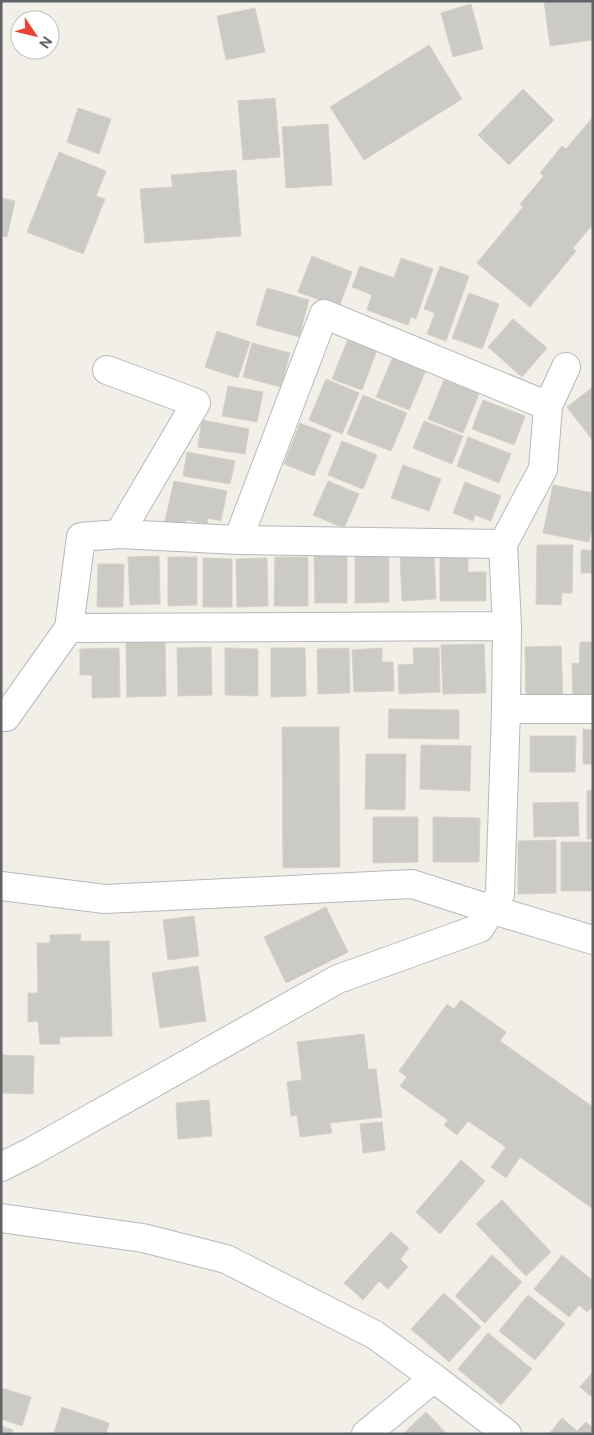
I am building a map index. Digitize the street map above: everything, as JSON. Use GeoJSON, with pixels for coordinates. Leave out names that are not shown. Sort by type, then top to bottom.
{"type":"FeatureCollection","features":[{"type":"Feature","properties":{"kind":"street"},"geometry":{"type":"LineString","coordinates":[[238,540],[324,314],[548,406]]}},
{"type":"Feature","properties":{"kind":"street"},"geometry":{"type":"LineString","coordinates":[[1,1167],[31,1152],[338,979],[480,928],[500,894],[507,626],[504,544],[543,469],[548,406],[566,367]]}},
{"type":"Feature","properties":{"kind":"street"},"geometry":{"type":"LineString","coordinates":[[107,370],[196,403],[119,534]]}},
{"type":"Feature","properties":{"kind":"street"},"geometry":{"type":"LineString","coordinates":[[1,717],[6,717],[69,628],[81,537],[119,534],[238,540],[504,544]]}},
{"type":"Feature","properties":{"kind":"street"},"geometry":{"type":"LineString","coordinates":[[69,628],[507,626]]}},
{"type":"Feature","properties":{"kind":"street"},"geometry":{"type":"LineString","coordinates":[[506,709],[593,709]]}},
{"type":"Feature","properties":{"kind":"street"},"geometry":{"type":"LineString","coordinates":[[1,886],[105,899],[412,884],[490,910],[593,940]]}},
{"type":"Feature","properties":{"kind":"street"},"geometry":{"type":"LineString","coordinates":[[1,1218],[143,1238],[226,1259],[375,1335],[506,1434]]}},
{"type":"Feature","properties":{"kind":"street"},"geometry":{"type":"LineString","coordinates":[[366,1434],[434,1378]]}},
{"type":"Feature","properties":{"kind":"building"},"geometry":{"type":"Polygon","coordinates":[[[544,1],[593,1],[593,40],[550,46],[544,1]]]}},
{"type":"Feature","properties":{"kind":"building"},"geometry":{"type":"Polygon","coordinates":[[[471,4],[483,49],[453,57],[441,13],[471,4]]]}},
{"type":"Feature","properties":{"kind":"building"},"geometry":{"type":"Polygon","coordinates":[[[255,8],[265,52],[226,60],[217,16],[255,8]]]}},
{"type":"Feature","properties":{"kind":"building"},"geometry":{"type":"Polygon","coordinates":[[[429,45],[462,99],[364,160],[330,107],[429,45]]]}},
{"type":"Feature","properties":{"kind":"building"},"geometry":{"type":"Polygon","coordinates":[[[523,89],[554,120],[509,165],[478,135],[523,89]]]}},
{"type":"Feature","properties":{"kind":"building"},"geometry":{"type":"Polygon","coordinates":[[[275,98],[280,157],[243,160],[238,101],[275,98]]]}},
{"type":"Feature","properties":{"kind":"building"},"geometry":{"type":"Polygon","coordinates":[[[78,108],[111,119],[99,154],[67,142],[78,108]]]}},
{"type":"Feature","properties":{"kind":"building"},"geometry":{"type":"Polygon","coordinates":[[[593,117],[593,224],[573,248],[576,251],[530,307],[477,263],[523,207],[520,204],[544,176],[540,173],[562,146],[566,149],[593,117]]]}},
{"type":"Feature","properties":{"kind":"building"},"geometry":{"type":"Polygon","coordinates":[[[328,124],[332,185],[286,188],[282,127],[328,124]]]}},
{"type":"Feature","properties":{"kind":"building"},"geometry":{"type":"Polygon","coordinates":[[[59,152],[106,171],[96,196],[105,199],[83,254],[27,232],[59,152]]]}},
{"type":"Feature","properties":{"kind":"building"},"geometry":{"type":"Polygon","coordinates":[[[236,170],[241,236],[145,243],[140,189],[173,187],[171,175],[236,170]]]}},
{"type":"Feature","properties":{"kind":"building"},"geometry":{"type":"Polygon","coordinates":[[[1,198],[15,201],[7,237],[1,236],[1,198]]]}},
{"type":"Feature","properties":{"kind":"building"},"geometry":{"type":"Polygon","coordinates":[[[312,256],[352,272],[339,307],[298,292],[312,256]]]}},
{"type":"Feature","properties":{"kind":"building"},"geometry":{"type":"Polygon","coordinates":[[[401,258],[433,269],[416,319],[411,317],[408,325],[367,310],[372,295],[352,287],[360,266],[394,278],[401,258]]]}},
{"type":"Feature","properties":{"kind":"building"},"geometry":{"type":"Polygon","coordinates":[[[440,266],[469,276],[446,341],[427,334],[435,313],[424,309],[440,266]]]}},
{"type":"Feature","properties":{"kind":"building"},"geometry":{"type":"Polygon","coordinates":[[[267,288],[309,300],[299,337],[256,325],[267,288]]]}},
{"type":"Feature","properties":{"kind":"building"},"geometry":{"type":"Polygon","coordinates":[[[469,293],[499,304],[482,349],[452,338],[469,293]]]}},
{"type":"Feature","properties":{"kind":"building"},"geometry":{"type":"Polygon","coordinates":[[[513,319],[547,348],[522,377],[488,347],[513,319]]]}},
{"type":"Feature","properties":{"kind":"building"},"geometry":{"type":"Polygon","coordinates":[[[217,331],[250,342],[238,378],[205,367],[217,331]]]}},
{"type":"Feature","properties":{"kind":"building"},"geometry":{"type":"Polygon","coordinates":[[[348,339],[377,350],[362,390],[332,379],[348,339]]]}},
{"type":"Feature","properties":{"kind":"building"},"geometry":{"type":"Polygon","coordinates":[[[252,343],[290,353],[281,387],[243,377],[252,343]]]}},
{"type":"Feature","properties":{"kind":"building"},"geometry":{"type":"Polygon","coordinates":[[[393,357],[426,370],[409,410],[376,397],[393,357]]]}},
{"type":"Feature","properties":{"kind":"building"},"geometry":{"type":"Polygon","coordinates":[[[326,379],[359,393],[342,434],[309,420],[326,379]]]}},
{"type":"Feature","properties":{"kind":"building"},"geometry":{"type":"Polygon","coordinates":[[[444,380],[479,394],[463,433],[428,419],[444,380]]]}},
{"type":"Feature","properties":{"kind":"building"},"geometry":{"type":"Polygon","coordinates":[[[228,386],[263,392],[257,422],[222,416],[228,386]]]}},
{"type":"Feature","properties":{"kind":"building"},"geometry":{"type":"Polygon","coordinates":[[[593,387],[593,441],[567,407],[593,387]]]}},
{"type":"Feature","properties":{"kind":"building"},"geometry":{"type":"Polygon","coordinates":[[[363,395],[407,413],[391,451],[347,434],[363,395]]]}},
{"type":"Feature","properties":{"kind":"building"},"geometry":{"type":"Polygon","coordinates":[[[483,400],[525,416],[514,445],[472,429],[483,400]]]}},
{"type":"Feature","properties":{"kind":"building"},"geometry":{"type":"Polygon","coordinates":[[[202,420],[249,429],[245,454],[198,447],[202,420]]]}},
{"type":"Feature","properties":{"kind":"building"},"geometry":{"type":"Polygon","coordinates":[[[424,421],[463,436],[452,464],[413,448],[424,421]]]}},
{"type":"Feature","properties":{"kind":"building"},"geometry":{"type":"Polygon","coordinates":[[[300,423],[331,435],[314,476],[284,464],[300,423]]]}},
{"type":"Feature","properties":{"kind":"building"},"geometry":{"type":"Polygon","coordinates":[[[468,437],[511,454],[499,483],[457,466],[468,437]]]}},
{"type":"Feature","properties":{"kind":"building"},"geometry":{"type":"Polygon","coordinates":[[[342,441],[377,455],[363,489],[328,475],[342,441]]]}},
{"type":"Feature","properties":{"kind":"building"},"geometry":{"type":"Polygon","coordinates":[[[187,452],[235,461],[230,484],[183,476],[187,452]]]}},
{"type":"Feature","properties":{"kind":"building"},"geometry":{"type":"Polygon","coordinates":[[[403,465],[441,479],[429,511],[391,498],[403,465]]]}},
{"type":"Feature","properties":{"kind":"building"},"geometry":{"type":"Polygon","coordinates":[[[174,481],[227,491],[221,521],[208,518],[207,524],[186,520],[185,525],[165,521],[174,481]]]}},
{"type":"Feature","properties":{"kind":"building"},"geometry":{"type":"Polygon","coordinates":[[[328,481],[359,494],[344,528],[313,515],[328,481]]]}},
{"type":"Feature","properties":{"kind":"building"},"geometry":{"type":"Polygon","coordinates":[[[465,482],[501,496],[491,521],[475,515],[473,521],[453,513],[465,482]]]}},
{"type":"Feature","properties":{"kind":"building"},"geometry":{"type":"Polygon","coordinates":[[[553,485],[593,493],[593,522],[589,542],[543,533],[553,485]]]}},
{"type":"Feature","properties":{"kind":"building"},"geometry":{"type":"Polygon","coordinates":[[[537,545],[573,545],[572,593],[562,593],[561,605],[536,604],[537,545]]]}},
{"type":"Feature","properties":{"kind":"building"},"geometry":{"type":"Polygon","coordinates":[[[440,550],[468,550],[468,572],[486,572],[486,601],[440,601],[440,550]]]}},
{"type":"Feature","properties":{"kind":"building"},"geometry":{"type":"Polygon","coordinates":[[[581,550],[593,550],[593,598],[592,573],[581,573],[581,550]]]}},
{"type":"Feature","properties":{"kind":"building"},"geometry":{"type":"Polygon","coordinates":[[[434,554],[436,599],[402,601],[400,555],[434,554]]]}},
{"type":"Feature","properties":{"kind":"building"},"geometry":{"type":"Polygon","coordinates":[[[347,555],[347,603],[315,603],[314,556],[347,555]]]}},
{"type":"Feature","properties":{"kind":"building"},"geometry":{"type":"Polygon","coordinates":[[[355,555],[389,555],[389,602],[355,603],[355,555]]]}},
{"type":"Feature","properties":{"kind":"building"},"geometry":{"type":"Polygon","coordinates":[[[159,556],[160,604],[130,605],[128,557],[159,556]]]}},
{"type":"Feature","properties":{"kind":"building"},"geometry":{"type":"Polygon","coordinates":[[[168,557],[197,557],[197,605],[168,606],[168,557]]]}},
{"type":"Feature","properties":{"kind":"building"},"geometry":{"type":"Polygon","coordinates":[[[275,557],[308,557],[308,606],[274,606],[275,557]]]}},
{"type":"Feature","properties":{"kind":"building"},"geometry":{"type":"Polygon","coordinates":[[[203,558],[232,559],[232,607],[203,607],[203,558]]]}},
{"type":"Feature","properties":{"kind":"building"},"geometry":{"type":"Polygon","coordinates":[[[267,558],[268,606],[237,607],[236,559],[267,558]]]}},
{"type":"Feature","properties":{"kind":"building"},"geometry":{"type":"Polygon","coordinates":[[[98,564],[124,564],[123,607],[97,607],[98,564]]]}},
{"type":"Feature","properties":{"kind":"building"},"geometry":{"type":"Polygon","coordinates":[[[165,641],[166,696],[127,697],[126,642],[165,641]]]}},
{"type":"Feature","properties":{"kind":"building"},"geometry":{"type":"Polygon","coordinates":[[[580,642],[593,642],[593,699],[573,699],[572,663],[579,664],[580,642]]]}},
{"type":"Feature","properties":{"kind":"building"},"geometry":{"type":"Polygon","coordinates":[[[484,644],[486,693],[443,694],[441,645],[484,644]]]}},
{"type":"Feature","properties":{"kind":"building"},"geometry":{"type":"Polygon","coordinates":[[[561,646],[563,701],[526,702],[525,647],[561,646]]]}},
{"type":"Feature","properties":{"kind":"building"},"geometry":{"type":"Polygon","coordinates":[[[211,647],[212,695],[178,696],[177,648],[211,647]]]}},
{"type":"Feature","properties":{"kind":"building"},"geometry":{"type":"Polygon","coordinates":[[[119,648],[120,697],[92,698],[92,675],[80,675],[80,649],[119,648]]]}},
{"type":"Feature","properties":{"kind":"building"},"geometry":{"type":"Polygon","coordinates":[[[225,648],[258,649],[258,696],[225,695],[225,648]]]}},
{"type":"Feature","properties":{"kind":"building"},"geometry":{"type":"Polygon","coordinates":[[[271,648],[305,648],[306,696],[271,697],[271,648]]]}},
{"type":"Feature","properties":{"kind":"building"},"geometry":{"type":"Polygon","coordinates":[[[349,648],[350,693],[318,694],[317,649],[349,648]]]}},
{"type":"Feature","properties":{"kind":"building"},"geometry":{"type":"Polygon","coordinates":[[[382,648],[382,662],[393,662],[394,691],[354,692],[352,650],[382,648]]]}},
{"type":"Feature","properties":{"kind":"building"},"geometry":{"type":"Polygon","coordinates":[[[413,648],[439,648],[440,692],[399,694],[398,665],[414,664],[413,648]]]}},
{"type":"Feature","properties":{"kind":"building"},"geometry":{"type":"Polygon","coordinates":[[[389,709],[459,710],[459,739],[388,738],[389,709]]]}},
{"type":"Feature","properties":{"kind":"building"},"geometry":{"type":"Polygon","coordinates":[[[282,727],[339,727],[340,867],[283,868],[282,727]]]}},
{"type":"Feature","properties":{"kind":"building"},"geometry":{"type":"Polygon","coordinates":[[[583,729],[593,730],[593,764],[583,764],[583,729]]]}},
{"type":"Feature","properties":{"kind":"building"},"geometry":{"type":"Polygon","coordinates":[[[530,736],[576,736],[575,772],[530,772],[530,736]]]}},
{"type":"Feature","properties":{"kind":"building"},"geometry":{"type":"Polygon","coordinates":[[[421,745],[471,746],[470,791],[420,789],[421,745]]]}},
{"type":"Feature","properties":{"kind":"building"},"geometry":{"type":"Polygon","coordinates":[[[366,754],[406,754],[405,810],[365,809],[366,754]]]}},
{"type":"Feature","properties":{"kind":"building"},"geometry":{"type":"Polygon","coordinates":[[[593,790],[593,839],[587,839],[587,791],[593,790]]]}},
{"type":"Feature","properties":{"kind":"building"},"geometry":{"type":"Polygon","coordinates":[[[578,802],[579,836],[534,837],[533,803],[578,802]]]}},
{"type":"Feature","properties":{"kind":"building"},"geometry":{"type":"Polygon","coordinates":[[[373,817],[418,817],[418,862],[373,863],[373,817]]]}},
{"type":"Feature","properties":{"kind":"building"},"geometry":{"type":"Polygon","coordinates":[[[433,817],[480,818],[479,862],[433,862],[433,817]]]}},
{"type":"Feature","properties":{"kind":"building"},"geometry":{"type":"Polygon","coordinates":[[[556,840],[556,893],[518,894],[518,841],[556,840]]]}},
{"type":"Feature","properties":{"kind":"building"},"geometry":{"type":"Polygon","coordinates":[[[561,842],[592,842],[591,891],[561,891],[561,842]]]}},
{"type":"Feature","properties":{"kind":"building"},"geometry":{"type":"Polygon","coordinates":[[[326,907],[348,952],[286,983],[264,937],[326,907]]]}},
{"type":"Feature","properties":{"kind":"building"},"geometry":{"type":"Polygon","coordinates":[[[194,916],[199,956],[168,960],[163,920],[194,916]]]}},
{"type":"Feature","properties":{"kind":"building"},"geometry":{"type":"Polygon","coordinates":[[[81,934],[80,941],[109,941],[112,1036],[59,1037],[60,1044],[40,1044],[38,1021],[28,1022],[28,993],[38,993],[37,943],[50,943],[50,935],[81,934]]]}},
{"type":"Feature","properties":{"kind":"building"},"geometry":{"type":"Polygon","coordinates":[[[198,966],[206,1021],[160,1028],[152,973],[198,966]]]}},
{"type":"Feature","properties":{"kind":"building"},"geometry":{"type":"Polygon","coordinates":[[[461,1000],[506,1032],[500,1041],[593,1107],[593,1209],[520,1157],[506,1178],[491,1167],[506,1147],[468,1121],[457,1135],[444,1125],[448,1120],[400,1086],[407,1077],[399,1071],[447,1004],[454,1009],[461,1000]]]}},
{"type":"Feature","properties":{"kind":"building"},"geometry":{"type":"Polygon","coordinates":[[[364,1034],[368,1069],[376,1069],[382,1117],[330,1123],[332,1133],[300,1137],[297,1115],[291,1116],[287,1082],[302,1080],[297,1042],[364,1034]]]}},
{"type":"Feature","properties":{"kind":"building"},"geometry":{"type":"Polygon","coordinates":[[[1,1055],[34,1056],[33,1094],[1,1093],[1,1055]]]}},
{"type":"Feature","properties":{"kind":"building"},"geometry":{"type":"Polygon","coordinates":[[[209,1100],[212,1136],[178,1139],[176,1103],[209,1100]]]}},
{"type":"Feature","properties":{"kind":"building"},"geometry":{"type":"Polygon","coordinates":[[[382,1122],[385,1150],[363,1153],[360,1124],[382,1122]]]}},
{"type":"Feature","properties":{"kind":"building"},"geometry":{"type":"Polygon","coordinates":[[[461,1160],[485,1181],[440,1234],[416,1212],[461,1160]]]}},
{"type":"Feature","properties":{"kind":"building"},"geometry":{"type":"Polygon","coordinates":[[[502,1200],[551,1252],[526,1276],[476,1224],[502,1200]]]}},
{"type":"Feature","properties":{"kind":"building"},"geometry":{"type":"Polygon","coordinates":[[[391,1232],[409,1248],[400,1259],[408,1267],[388,1289],[379,1281],[363,1300],[344,1283],[391,1232]]]}},
{"type":"Feature","properties":{"kind":"building"},"geometry":{"type":"Polygon","coordinates":[[[492,1255],[522,1282],[485,1323],[455,1296],[492,1255]]]}},
{"type":"Feature","properties":{"kind":"building"},"geometry":{"type":"Polygon","coordinates":[[[562,1255],[593,1281],[593,1306],[587,1312],[579,1305],[569,1317],[534,1289],[562,1255]]]}},
{"type":"Feature","properties":{"kind":"building"},"geometry":{"type":"Polygon","coordinates":[[[444,1293],[481,1327],[449,1362],[411,1329],[444,1293]]]}},
{"type":"Feature","properties":{"kind":"building"},"geometry":{"type":"Polygon","coordinates":[[[528,1295],[565,1324],[535,1360],[499,1331],[528,1295]]]}},
{"type":"Feature","properties":{"kind":"building"},"geometry":{"type":"Polygon","coordinates":[[[488,1333],[532,1369],[501,1405],[458,1369],[488,1333]]]}},
{"type":"Feature","properties":{"kind":"building"},"geometry":{"type":"Polygon","coordinates":[[[593,1372],[593,1398],[580,1387],[593,1372]]]}},
{"type":"Feature","properties":{"kind":"building"},"geometry":{"type":"Polygon","coordinates":[[[1,1388],[31,1397],[22,1426],[1,1419],[1,1388]]]}},
{"type":"Feature","properties":{"kind":"building"},"geometry":{"type":"Polygon","coordinates":[[[62,1407],[109,1423],[106,1434],[54,1433],[62,1407]]]}},
{"type":"Feature","properties":{"kind":"building"},"geometry":{"type":"Polygon","coordinates":[[[426,1412],[447,1434],[403,1434],[426,1412]]]}},
{"type":"Feature","properties":{"kind":"building"},"geometry":{"type":"Polygon","coordinates":[[[562,1418],[577,1431],[586,1422],[593,1428],[593,1434],[549,1434],[562,1418]]]}},
{"type":"Feature","properties":{"kind":"building"},"geometry":{"type":"Polygon","coordinates":[[[1,1426],[13,1430],[12,1434],[1,1434],[1,1426]]]}}]}
